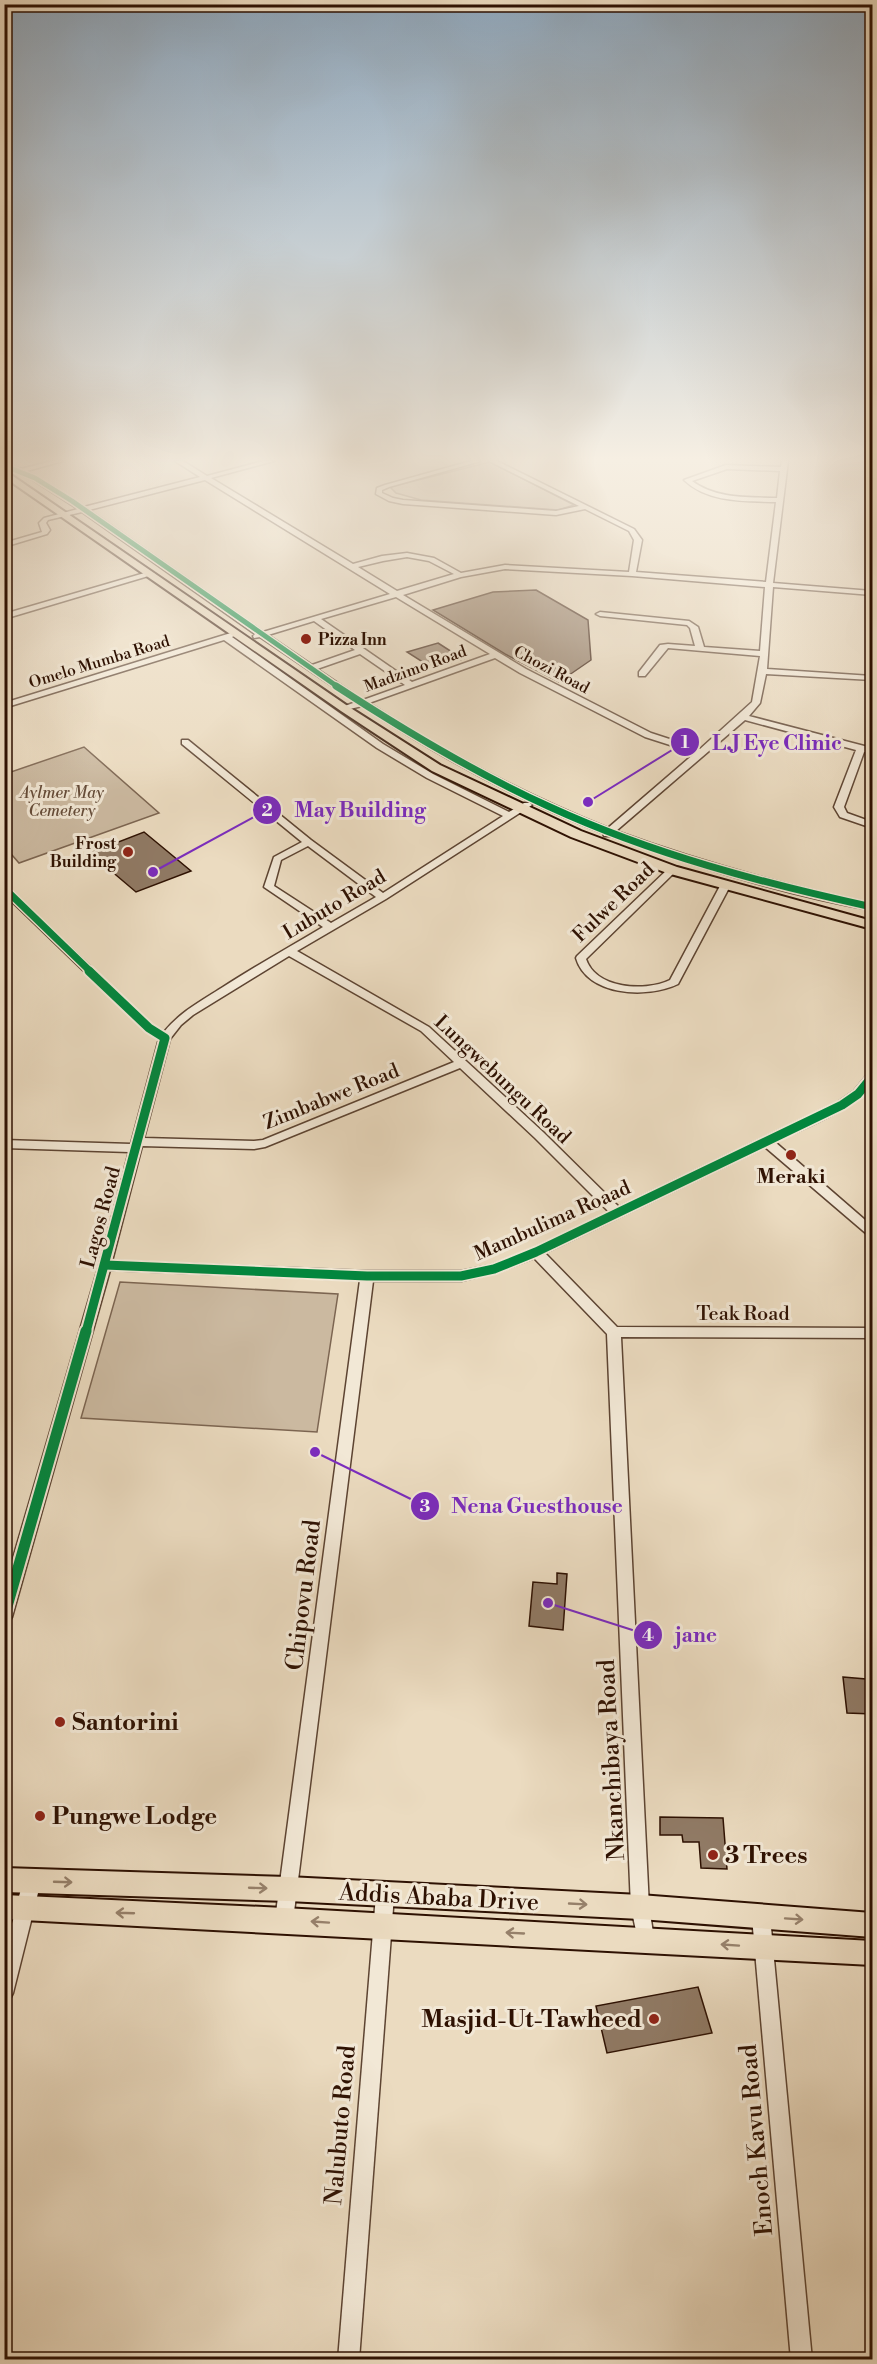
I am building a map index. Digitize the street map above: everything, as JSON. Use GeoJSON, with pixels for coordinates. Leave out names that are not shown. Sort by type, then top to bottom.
{"type":"FeatureCollection","features":[{"type":"Feature","properties":{"kind":"main road"},"geometry":{"type":"LineString","coordinates":[[148,571],[238,633],[518,810],[672,870],[873,925]]}},
{"type":"Feature","properties":{"kind":"main road"},"geometry":{"type":"LineString","coordinates":[[162,571],[297,662],[354,706]]}},
{"type":"Feature","properties":{"kind":"main road"},"geometry":{"type":"LineString","coordinates":[[518,810],[607,834],[731,880],[873,916]]}},
{"type":"Feature","properties":{"kind":"main road","name":"Addis Ababa Drive"},"geometry":{"type":"LineString","coordinates":[[4,1880],[288,1888],[640,1907],[873,1925]]}},
{"type":"Feature","properties":{"kind":"main road","name":"Addis Ababa Drive"},"geometry":{"type":"LineString","coordinates":[[15,1908],[284,1920],[873,1953]]}},
{"type":"Feature","properties":{"kind":"street","name":"Chozi Road"},"geometry":{"type":"LineString","coordinates":[[358,571],[495,655],[626,725],[656,738],[703,753]]}},
{"type":"Feature","properties":{"kind":"street"},"geometry":{"type":"LineString","coordinates":[[454,571],[460,575]]}},
{"type":"Feature","properties":{"kind":"street"},"geometry":{"type":"LineString","coordinates":[[258,636],[460,575],[485,571]]}},
{"type":"Feature","properties":{"kind":"street"},"geometry":{"type":"LineString","coordinates":[[587,571],[873,593]]}},
{"type":"Feature","properties":{"kind":"street"},"geometry":{"type":"LineString","coordinates":[[607,834],[703,753],[756,703],[763,671],[771,571]]}},
{"type":"Feature","properties":{"kind":"street"},"geometry":{"type":"LineString","coordinates":[[4,617],[151,574]]}},
{"type":"Feature","properties":{"kind":"street"},"geometry":{"type":"LineString","coordinates":[[600,614],[689,623],[694,627],[700,648]]}},
{"type":"Feature","properties":{"kind":"street"},"geometry":{"type":"LineString","coordinates":[[316,619],[411,685]]}},
{"type":"Feature","properties":{"kind":"street","name":"Omelo Mumba Road"},"geometry":{"type":"LineString","coordinates":[[4,706],[238,633]]}},
{"type":"Feature","properties":{"kind":"street"},"geometry":{"type":"LineString","coordinates":[[226,637],[380,746],[430,776],[518,810]]}},
{"type":"Feature","properties":{"kind":"street"},"geometry":{"type":"LineString","coordinates":[[642,674],[665,647],[764,654]]}},
{"type":"Feature","properties":{"kind":"street"},"geometry":{"type":"LineString","coordinates":[[312,668],[360,651]]}},
{"type":"Feature","properties":{"kind":"street","name":"Madzimo Road"},"geometry":{"type":"LineString","coordinates":[[354,706],[495,655]]}},
{"type":"Feature","properties":{"kind":"street"},"geometry":{"type":"LineString","coordinates":[[297,662],[312,668],[354,706],[415,736],[496,782],[607,834],[686,858],[873,907]]}},
{"type":"Feature","properties":{"kind":"street"},"geometry":{"type":"LineString","coordinates":[[763,671],[873,678]]}},
{"type":"Feature","properties":{"kind":"street"},"geometry":{"type":"LineString","coordinates":[[743,717],[873,751]]}},
{"type":"Feature","properties":{"kind":"street"},"geometry":{"type":"LineString","coordinates":[[185,742],[308,842],[383,897]]}},
{"type":"Feature","properties":{"kind":"street"},"geometry":{"type":"LineString","coordinates":[[861,749],[839,807],[843,815],[873,825]]}},
{"type":"Feature","properties":{"kind":"street","name":"Lubuto Road"},"geometry":{"type":"LineString","coordinates":[[165,1038],[189,1013],[383,897],[518,810]]}},
{"type":"Feature","properties":{"kind":"street"},"geometry":{"type":"LineString","coordinates":[[308,842],[277,859],[269,887],[331,928]]}},
{"type":"Feature","properties":{"kind":"street","name":"Fulwe Road"},"geometry":{"type":"LineString","coordinates":[[672,870],[581,958],[581,965],[585,971],[619,987],[649,990],[668,986],[674,982],[724,886]]}},
{"type":"Feature","properties":{"kind":"street"},"geometry":{"type":"LineString","coordinates":[[4,888],[149,1028],[165,1038]]}},
{"type":"Feature","properties":{"kind":"street","name":"Lungwebungu Road"},"geometry":{"type":"LineString","coordinates":[[290,952],[416,1023],[538,1135],[616,1212]]}},
{"type":"Feature","properties":{"kind":"street","name":"Lagos Road"},"geometry":{"type":"LineString","coordinates":[[4,1617],[105,1265],[165,1038]]}},
{"type":"Feature","properties":{"kind":"street","name":"Zimbabwe Road"},"geometry":{"type":"LineString","coordinates":[[4,1144],[254,1145],[265,1143],[461,1063]]}},
{"type":"Feature","properties":{"kind":"street","name":"Mambulima Roaad"},"geometry":{"type":"LineString","coordinates":[[105,1265],[367,1276],[461,1276],[494,1269],[536,1252],[843,1105],[858,1094],[873,1077]]}},
{"type":"Feature","properties":{"kind":"street"},"geometry":{"type":"LineString","coordinates":[[767,1142],[873,1232]]}},
{"type":"Feature","properties":{"kind":"street"},"geometry":{"type":"LineString","coordinates":[[536,1252],[614,1332]]}},
{"type":"Feature","properties":{"kind":"street","name":"Chipovu Road"},"geometry":{"type":"LineString","coordinates":[[284,1920],[367,1276]]}},
{"type":"Feature","properties":{"kind":"street","name":"Teak Road"},"geometry":{"type":"LineString","coordinates":[[614,1332],[873,1333]]}},
{"type":"Feature","properties":{"kind":"street","name":"Nkanchibaya Road"},"geometry":{"type":"LineString","coordinates":[[614,1332],[640,1907],[645,1939]]}},
{"type":"Feature","properties":{"kind":"street"},"geometry":{"type":"LineString","coordinates":[[4,1993],[15,1908],[32,1881]]}},
{"type":"Feature","properties":{"kind":"street","name":"Nalubuto Road"},"geometry":{"type":"LineString","coordinates":[[348,2360],[385,1895]]}},
{"type":"Feature","properties":{"kind":"street","name":"Enoch Kavu Road"},"geometry":{"type":"LineString","coordinates":[[761,1917],[802,2360]]}},
{"type":"Feature","properties":{"kind":"green space","name":"Aylmer May Cemetery"},"geometry":{"type":"Polygon","coordinates":[[[84,747],[159,813],[19,863],[5,847],[5,774],[84,747]]]}},
{"type":"Feature","properties":{"kind":"green space"},"geometry":{"type":"Polygon","coordinates":[[[120,1282],[338,1294],[317,1432],[81,1418],[120,1282]]]}},
{"type":"Feature","properties":{"kind":"building"},"geometry":{"type":"Polygon","coordinates":[[[536,590],[588,620],[591,660],[559,682],[505,654],[433,610],[493,592],[536,590]]]}},
{"type":"Feature","properties":{"kind":"building"},"geometry":{"type":"Polygon","coordinates":[[[438,643],[463,659],[432,668],[407,652],[438,643]]]}},
{"type":"Feature","properties":{"kind":"building"},"geometry":{"type":"Polygon","coordinates":[[[144,832],[191,871],[136,892],[90,853],[144,832]]]}},
{"type":"Feature","properties":{"kind":"building"},"geometry":{"type":"Polygon","coordinates":[[[557,1573],[567,1574],[563,1630],[529,1626],[533,1582],[557,1584],[557,1573]]]}},
{"type":"Feature","properties":{"kind":"building"},"geometry":{"type":"Polygon","coordinates":[[[843,1677],[866,1679],[868,1693],[873,1693],[873,1714],[847,1713],[843,1677]]]}},
{"type":"Feature","properties":{"kind":"building","name":"3 Trees"},"geometry":{"type":"Polygon","coordinates":[[[660,1817],[723,1818],[727,1869],[701,1868],[699,1842],[683,1842],[682,1835],[660,1835],[660,1817]]]}},
{"type":"Feature","properties":{"kind":"building","name":"Masjid-Ut-Tawheed"},"geometry":{"type":"Polygon","coordinates":[[[698,1987],[712,2033],[607,2053],[596,2006],[698,1987]]]}},
{"type":"Feature","properties":{"kind":"cycle path"},"geometry":{"type":"LineString","coordinates":[[172,571],[291,655],[412,734],[502,784],[552,808],[604,830],[710,866],[872,907]]}},
{"type":"Feature","properties":{"kind":"cycle path"},"geometry":{"type":"LineString","coordinates":[[4,888],[149,1028],[165,1038],[105,1265],[4,1617]]}},
{"type":"Feature","properties":{"kind":"cycle path"},"geometry":{"type":"LineString","coordinates":[[105,1265],[367,1276],[461,1276],[494,1269],[536,1252],[842,1105],[858,1094],[872,1077]]}},
{"type":"Feature","properties":{"kind":"place","name":"Pizza Inn"},"geometry":{"type":"Point","coordinates":[306,639]}},
{"type":"Feature","properties":{"kind":"place","name":"L.J Eye Clinic"},"geometry":{"type":"Point","coordinates":[588,802]}},
{"type":"Feature","properties":{"kind":"place","name":"Frost Building"},"geometry":{"type":"Point","coordinates":[128,852]}},
{"type":"Feature","properties":{"kind":"place","name":"May Building"},"geometry":{"type":"Point","coordinates":[153,872]}},
{"type":"Feature","properties":{"kind":"place","name":"Meraki"},"geometry":{"type":"Point","coordinates":[791,1155]}},
{"type":"Feature","properties":{"kind":"place","name":"Nena Guesthouse"},"geometry":{"type":"Point","coordinates":[315,1452]}},
{"type":"Feature","properties":{"kind":"place","name":"jane"},"geometry":{"type":"Point","coordinates":[548,1603]}},
{"type":"Feature","properties":{"kind":"place","name":"Santorini"},"geometry":{"type":"Point","coordinates":[60,1722]}},
{"type":"Feature","properties":{"kind":"place","name":"Pungwe Lodge"},"geometry":{"type":"Point","coordinates":[40,1816]}},
{"type":"Feature","properties":{"kind":"place","name":"3 Trees"},"geometry":{"type":"Point","coordinates":[713,1855]}},
{"type":"Feature","properties":{"kind":"place","name":"Masjid-Ut-Tawheed"},"geometry":{"type":"Point","coordinates":[654,2019]}}]}
